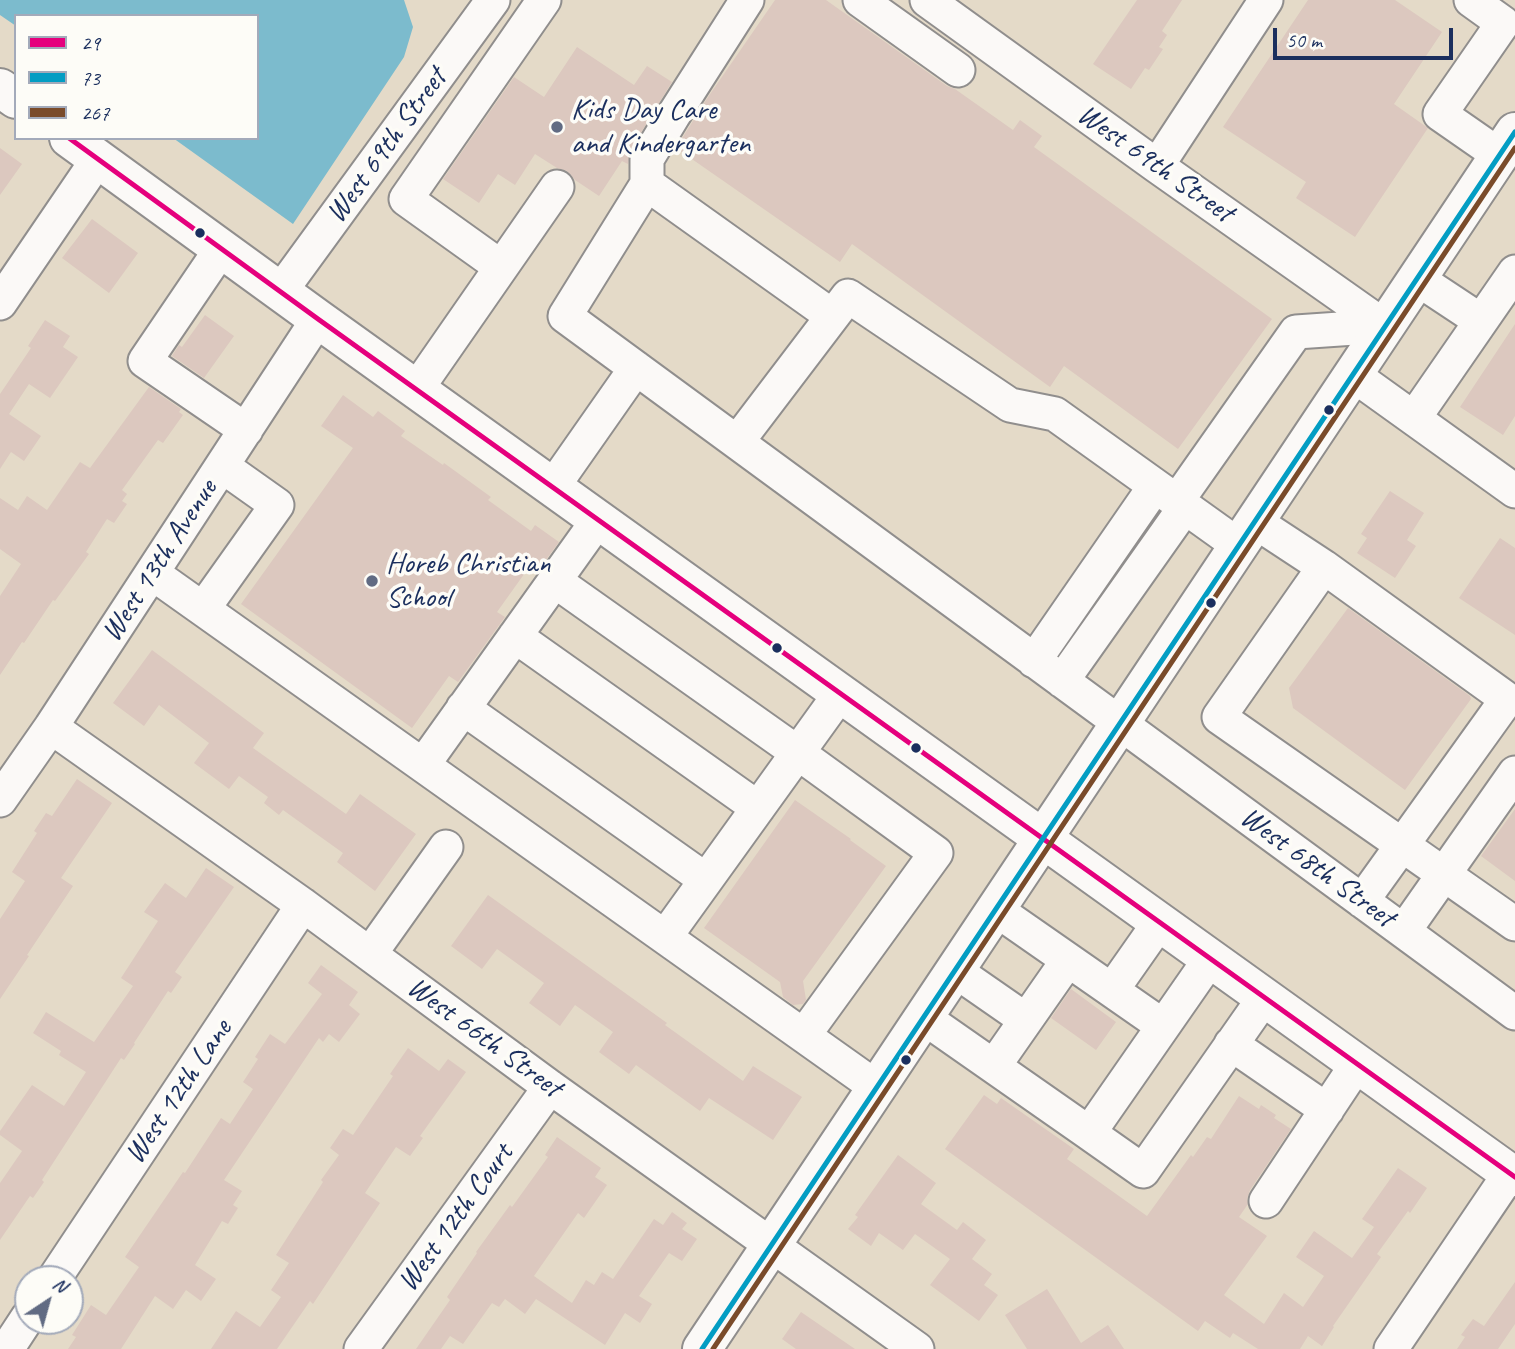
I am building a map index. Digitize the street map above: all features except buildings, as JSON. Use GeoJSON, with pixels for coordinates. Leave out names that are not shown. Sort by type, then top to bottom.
{"type":"FeatureCollection","features":[{"type":"Feature","properties":{"kind":"main road"},"geometry":{"type":"LineString","coordinates":[[702,1349],[1507,143]]}},
{"type":"Feature","properties":{"kind":"main road"},"geometry":{"type":"LineString","coordinates":[[84,149],[552,488],[1512,1175]]}},
{"type":"Feature","properties":{"kind":"street","name":"West 69th Street"},"geometry":{"type":"LineString","coordinates":[[280,292],[493,0]]}},
{"type":"Feature","properties":{"kind":"street"},"geometry":{"type":"LineString","coordinates":[[501,267],[406,199],[544,0]]}},
{"type":"Feature","properties":{"kind":"street"},"geometry":{"type":"LineString","coordinates":[[747,0],[647,159],[647,184],[832,316]]}},
{"type":"Feature","properties":{"kind":"street"},"geometry":{"type":"LineString","coordinates":[[860,0],[958,70]]}},
{"type":"Feature","properties":{"kind":"street","name":"West 69th Street"},"geometry":{"type":"LineString","coordinates":[[927,0],[1384,326]]}},
{"type":"Feature","properties":{"kind":"street"},"geometry":{"type":"LineString","coordinates":[[1157,166],[1266,0]]}},
{"type":"Feature","properties":{"kind":"street"},"geometry":{"type":"LineString","coordinates":[[1471,0],[1503,23],[1440,114],[1507,143]]}},
{"type":"Feature","properties":{"kind":"street"},"geometry":{"type":"LineString","coordinates":[[0,303],[84,149]]}},
{"type":"Feature","properties":{"kind":"street","name":"West 68th Street"},"geometry":{"type":"LineString","coordinates":[[647,184],[565,316],[1515,1013]]}},
{"type":"Feature","properties":{"kind":"street"},"geometry":{"type":"LineString","coordinates":[[416,390],[557,187]]}},
{"type":"Feature","properties":{"kind":"street"},"geometry":{"type":"LineString","coordinates":[[221,249],[145,361],[246,430]]}},
{"type":"Feature","properties":{"kind":"street"},"geometry":{"type":"LineString","coordinates":[[1414,418],[1515,272]]}},
{"type":"Feature","properties":{"kind":"street"},"geometry":{"type":"LineString","coordinates":[[1416,278],[1481,321]]}},
{"type":"Feature","properties":{"kind":"street"},"geometry":{"type":"LineString","coordinates":[[737,442],[848,296],[1010,405],[1055,414],[1172,498],[1324,567],[1507,699],[1362,901]]}},
{"type":"Feature","properties":{"kind":"street","name":"West 13th Avenue"},"geometry":{"type":"LineString","coordinates":[[0,800],[51,727],[318,319]]}},
{"type":"Feature","properties":{"kind":"street"},"geometry":{"type":"LineString","coordinates":[[1034,661],[1172,498],[1296,332],[1384,326]]}},
{"type":"Feature","properties":{"kind":"street"},"geometry":{"type":"LineString","coordinates":[[552,488],[636,368]]}},
{"type":"Feature","properties":{"kind":"street"},"geometry":{"type":"LineString","coordinates":[[1352,374],[1512,482]]}},
{"type":"Feature","properties":{"kind":"street"},"geometry":{"type":"LineString","coordinates":[[203,609],[277,505],[222,466]]}},
{"type":"Feature","properties":{"kind":"street"},"geometry":{"type":"LineString","coordinates":[[1062,681],[1172,498]]}},
{"type":"Feature","properties":{"kind":"street"},"geometry":{"type":"LineString","coordinates":[[423,765],[598,520]]}},
{"type":"Feature","properties":{"kind":"street"},"geometry":{"type":"LineString","coordinates":[[1324,567],[1219,718],[1515,924]]}},
{"type":"Feature","properties":{"kind":"street"},"geometry":{"type":"LineString","coordinates":[[152,573],[876,1087]]}},
{"type":"Feature","properties":{"kind":"street"},"geometry":{"type":"LineString","coordinates":[[555,581],[936,853],[804,1035]]}},
{"type":"Feature","properties":{"kind":"street"},"geometry":{"type":"LineString","coordinates":[[515,636],[758,808]]}},
{"type":"Feature","properties":{"kind":"street"},"geometry":{"type":"LineString","coordinates":[[665,937],[840,694]]}},
{"type":"Feature","properties":{"kind":"street"},"geometry":{"type":"LineString","coordinates":[[463,708],[706,880]]}},
{"type":"Feature","properties":{"kind":"street","name":"West 66th Street"},"geometry":{"type":"LineString","coordinates":[[51,727],[303,905],[550,1087],[917,1349]]}},
{"type":"Feature","properties":{"kind":"street"},"geometry":{"type":"LineString","coordinates":[[1404,931],[1515,773]]}},
{"type":"Feature","properties":{"kind":"street"},"geometry":{"type":"LineString","coordinates":[[370,954],[446,847]]}},
{"type":"Feature","properties":{"kind":"street","name":"West 12th Lane"},"geometry":{"type":"LineString","coordinates":[[63,1265],[303,905]]}},
{"type":"Feature","properties":{"kind":"street"},"geometry":{"type":"LineString","coordinates":[[995,909],[1163,1026]]}},
{"type":"Feature","properties":{"kind":"street"},"geometry":{"type":"LineString","coordinates":[[1112,990],[1159,923]]}},
{"type":"Feature","properties":{"kind":"street"},"geometry":{"type":"LineString","coordinates":[[1088,1133],[1210,959]]}},
{"type":"Feature","properties":{"kind":"street"},"geometry":{"type":"LineString","coordinates":[[994,1066],[1068,960]]}},
{"type":"Feature","properties":{"kind":"street"},"geometry":{"type":"LineString","coordinates":[[954,971],[1026,1020]]}},
{"type":"Feature","properties":{"kind":"street"},"geometry":{"type":"LineString","coordinates":[[923,1017],[1143,1171],[1264,998]]}},
{"type":"Feature","properties":{"kind":"street"},"geometry":{"type":"LineString","coordinates":[[1231,1044],[1327,1110]]}},
{"type":"Feature","properties":{"kind":"street"},"geometry":{"type":"LineString","coordinates":[[1266,1201],[1357,1064]]}},
{"type":"Feature","properties":{"kind":"street","name":"West 12th Court"},"geometry":{"type":"LineString","coordinates":[[361,1349],[550,1087]]}},
{"type":"Feature","properties":{"kind":"street"},"geometry":{"type":"LineString","coordinates":[[1391,1349],[1512,1175]]}},
{"type":"Feature","properties":{"kind":"water"},"geometry":{"type":"Polygon","coordinates":[[[0,0],[404,0],[413,27],[404,57],[293,224],[176,140],[259,140],[259,14],[14,14],[14,25],[0,15],[0,0]]]}},
{"type":"Feature","properties":{"kind":"transit line","name":"73"},"geometry":{"type":"LineString","coordinates":[[702,1349],[1515,132]]}},
{"type":"Feature","properties":{"kind":"transit line","name":"29"},"geometry":{"type":"LineString","coordinates":[[72,140],[1515,1177]]}},
{"type":"Feature","properties":{"kind":"transit line","name":"267"},"geometry":{"type":"LineString","coordinates":[[713,1349],[1515,148]]}},
{"type":"Feature","properties":{"kind":"place","name":"Kids Day Care and Kindergarten"},"geometry":{"type":"Point","coordinates":[557,127]}},
{"type":"Feature","properties":{"kind":"place","name":"Horeb Christian School"},"geometry":{"type":"Point","coordinates":[372,581]}}]}
